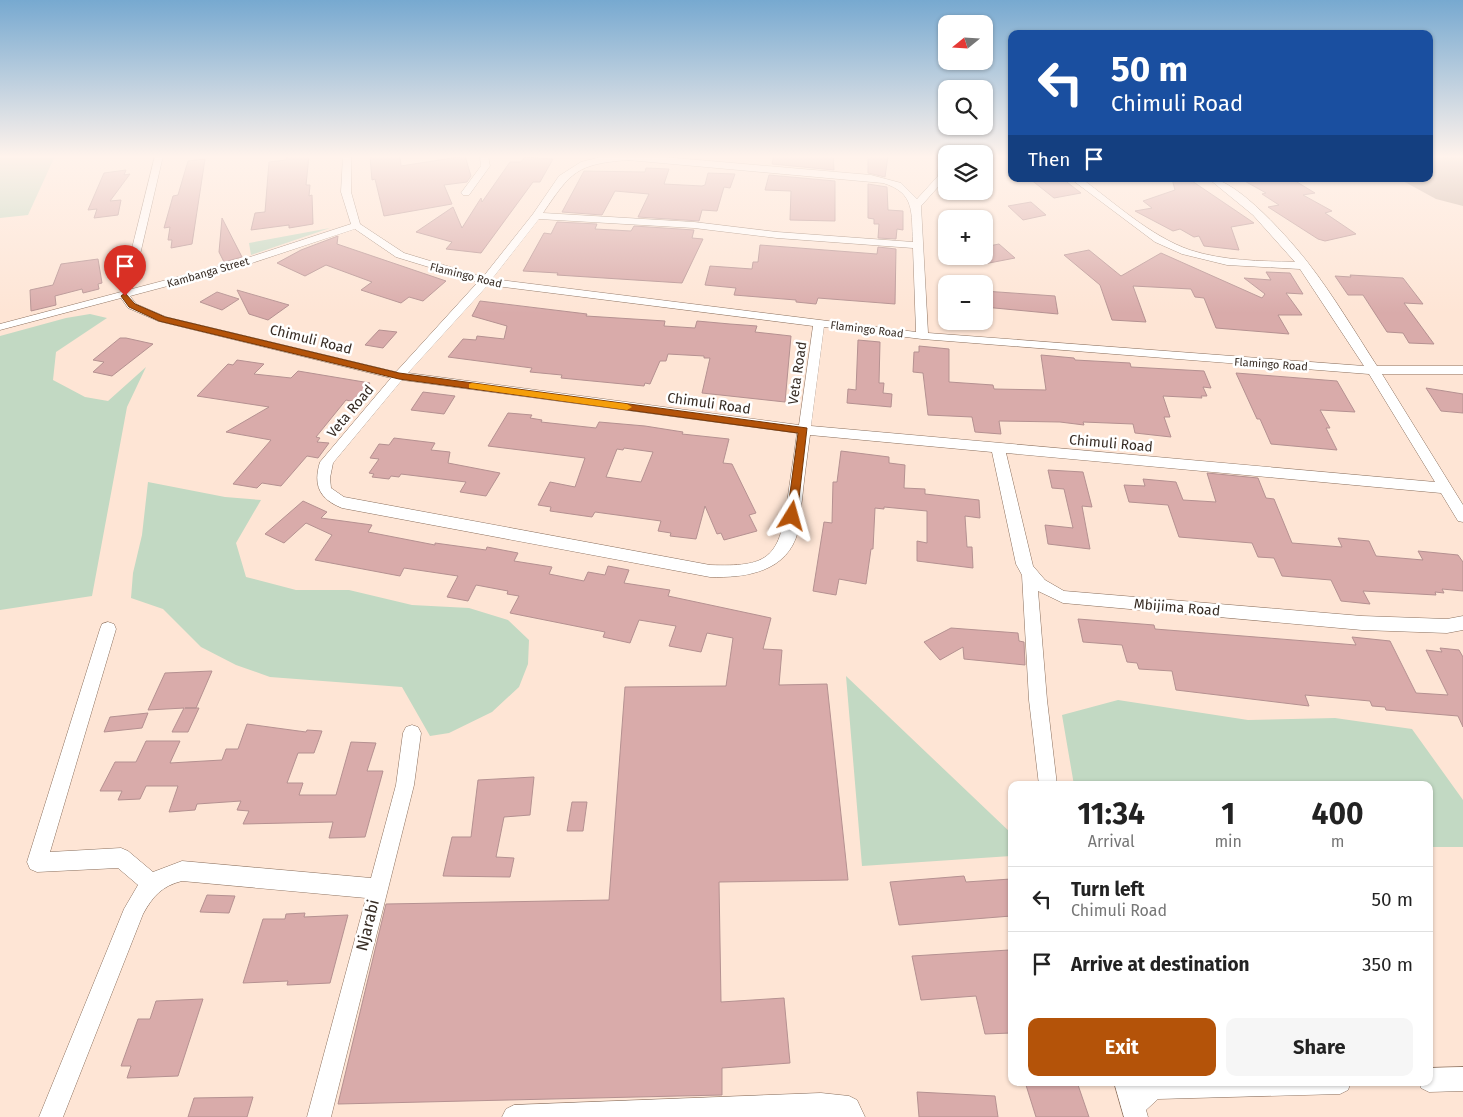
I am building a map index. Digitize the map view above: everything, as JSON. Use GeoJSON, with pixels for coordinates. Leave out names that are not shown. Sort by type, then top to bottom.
{"type":"FeatureCollection","features":[{"type":"Feature","properties":{"kind":"street"},"geometry":{"type":"LineString","coordinates":[[125,296],[146,208]]}},
{"type":"Feature","properties":{"kind":"street"},"geometry":{"type":"LineString","coordinates":[[351,208],[356,225]]}},
{"type":"Feature","properties":{"kind":"street","name":"Veta Road"},"geometry":{"type":"LineString","coordinates":[[541,208],[485,281],[399,376],[326,462],[322,474],[322,483],[329,496],[336,500],[710,571],[734,572],[766,563],[780,553],[790,533],[819,324]]}},
{"type":"Feature","properties":{"kind":"street"},"geometry":{"type":"LineString","coordinates":[[916,208],[922,336]]}},
{"type":"Feature","properties":{"kind":"street"},"geometry":{"type":"LineString","coordinates":[[1116,208],[1160,240],[1186,252],[1228,262],[1305,266]]}},
{"type":"Feature","properties":{"kind":"street"},"geometry":{"type":"LineString","coordinates":[[1253,208],[1271,225],[1305,266],[1373,370],[1463,517]]}},
{"type":"Feature","properties":{"kind":"street"},"geometry":{"type":"LineString","coordinates":[[536,216],[694,225],[777,235],[918,245]]}},
{"type":"Feature","properties":{"kind":"street","name":"Kambanga Street"},"geometry":{"type":"LineString","coordinates":[[0,327],[125,296],[239,264],[356,225]]}},
{"type":"Feature","properties":{"kind":"street","name":"Flamingo Road"},"geometry":{"type":"LineString","coordinates":[[356,225],[400,255],[485,281],[922,336],[1373,370],[1463,370]]}},
{"type":"Feature","properties":{"kind":"street","name":"Chimuli Road"},"geometry":{"type":"LineString","coordinates":[[125,296],[132,306],[162,319],[399,376],[804,430],[1446,488]]}},
{"type":"Feature","properties":{"kind":"street"},"geometry":{"type":"LineString","coordinates":[[998,448],[1024,564],[1029,576],[1038,700],[1048,781]]}},
{"type":"Feature","properties":{"kind":"street","name":"Mbijima Road"},"geometry":{"type":"LineString","coordinates":[[1029,576],[1045,589],[1063,597],[1362,624],[1447,626],[1463,623]]}},
{"type":"Feature","properties":{"kind":"street"},"geometry":{"type":"LineString","coordinates":[[108,629],[53,814],[36,862],[121,858],[151,883]]}},
{"type":"Feature","properties":{"kind":"street","name":"Njarabi"},"geometry":{"type":"LineString","coordinates":[[319,1117],[405,785],[412,733]]}},
{"type":"Feature","properties":{"kind":"street"},"geometry":{"type":"LineString","coordinates":[[51,1117],[131,916],[141,895],[151,883],[165,875],[182,871],[377,889]]}},
{"type":"Feature","properties":{"kind":"street"},"geometry":{"type":"LineString","coordinates":[[1433,1080],[1463,1079]]}},
{"type":"Feature","properties":{"kind":"street"},"geometry":{"type":"LineString","coordinates":[[1126,1086],[1134,1112]]}},
{"type":"Feature","properties":{"kind":"street"},"geometry":{"type":"LineString","coordinates":[[1134,1112],[1153,1088],[1215,1086]]}},
{"type":"Feature","properties":{"kind":"street"},"geometry":{"type":"LineString","coordinates":[[514,1117],[821,1105],[849,1108],[853,1117]]}},
{"type":"Feature","properties":{"kind":"green space"},"geometry":{"type":"Polygon","coordinates":[[[0,208],[31,208],[28,215],[0,218],[0,208]]]}},
{"type":"Feature","properties":{"kind":"green space"},"geometry":{"type":"Polygon","coordinates":[[[330,228],[251,255],[249,243],[330,228]]]}},
{"type":"Feature","properties":{"kind":"green space"},"geometry":{"type":"Polygon","coordinates":[[[90,314],[107,318],[56,352],[53,380],[85,397],[108,401],[146,367],[127,407],[92,596],[0,610],[0,336],[66,318],[90,314]]]}},
{"type":"Feature","properties":{"kind":"green space"},"geometry":{"type":"Polygon","coordinates":[[[148,482],[225,497],[261,500],[236,543],[246,577],[296,590],[349,590],[412,605],[469,608],[508,620],[529,640],[528,664],[519,687],[492,712],[449,733],[430,736],[402,687],[270,677],[236,665],[201,647],[163,609],[131,598],[133,573],[142,535],[148,482]]]}},
{"type":"Feature","properties":{"kind":"green space"},"geometry":{"type":"Polygon","coordinates":[[[846,676],[1008,830],[1008,856],[862,866],[846,676]]]}},
{"type":"Feature","properties":{"kind":"green space"},"geometry":{"type":"Polygon","coordinates":[[[1118,700],[1248,720],[1335,718],[1412,729],[1463,800],[1463,847],[1433,847],[1433,781],[1073,781],[1062,715],[1118,700]]]}},
{"type":"Feature","properties":{"kind":"building"},"geometry":{"type":"Polygon","coordinates":[[[89,208],[119,208],[118,215],[94,218],[97,209],[88,210],[89,208]]]}},
{"type":"Feature","properties":{"kind":"building"},"geometry":{"type":"Polygon","coordinates":[[[170,208],[197,208],[192,244],[171,248],[172,240],[168,240],[170,227],[164,228],[170,208]]]}},
{"type":"Feature","properties":{"kind":"building"},"geometry":{"type":"Polygon","coordinates":[[[265,208],[312,208],[313,224],[289,228],[289,225],[251,230],[255,213],[265,212],[265,208]]]}},
{"type":"Feature","properties":{"kind":"building"},"geometry":{"type":"Polygon","coordinates":[[[382,208],[429,208],[384,216],[382,208]]]}},
{"type":"Feature","properties":{"kind":"building"},"geometry":{"type":"Polygon","coordinates":[[[451,208],[453,208],[462,228],[475,208],[514,208],[481,253],[446,249],[452,242],[416,232],[451,208]]]}},
{"type":"Feature","properties":{"kind":"building"},"geometry":{"type":"Polygon","coordinates":[[[564,208],[606,208],[602,215],[562,212],[564,208]]]}},
{"type":"Feature","properties":{"kind":"building"},"geometry":{"type":"Polygon","coordinates":[[[642,208],[718,208],[717,211],[702,210],[699,221],[638,217],[642,208]]]}},
{"type":"Feature","properties":{"kind":"building"},"geometry":{"type":"Polygon","coordinates":[[[790,208],[835,208],[835,221],[790,220],[790,208]]]}},
{"type":"Feature","properties":{"kind":"building"},"geometry":{"type":"Polygon","coordinates":[[[868,208],[888,208],[888,210],[903,211],[903,230],[897,229],[896,239],[878,238],[879,224],[874,224],[874,219],[868,218],[868,208]]]}},
{"type":"Feature","properties":{"kind":"building"},"geometry":{"type":"Polygon","coordinates":[[[1010,208],[1038,208],[1046,215],[1023,220],[1010,208]]]}},
{"type":"Feature","properties":{"kind":"building"},"geometry":{"type":"Polygon","coordinates":[[[1151,208],[1232,208],[1254,223],[1231,227],[1239,250],[1204,246],[1199,236],[1194,237],[1180,229],[1173,231],[1135,211],[1151,208]]]}},
{"type":"Feature","properties":{"kind":"building"},"geometry":{"type":"Polygon","coordinates":[[[1270,208],[1327,208],[1332,211],[1325,213],[1356,234],[1325,241],[1318,239],[1270,208]]]}},
{"type":"Feature","properties":{"kind":"building"},"geometry":{"type":"Polygon","coordinates":[[[222,218],[242,257],[224,262],[219,252],[222,218]]]}},
{"type":"Feature","properties":{"kind":"building"},"geometry":{"type":"Polygon","coordinates":[[[557,222],[597,224],[595,229],[631,231],[634,226],[694,230],[692,238],[703,239],[682,283],[523,271],[544,233],[551,234],[557,222]]]}},
{"type":"Feature","properties":{"kind":"building"},"geometry":{"type":"Polygon","coordinates":[[[338,236],[337,244],[446,281],[423,301],[409,297],[401,303],[361,290],[372,282],[326,265],[305,276],[277,263],[301,250],[338,236]]]}},
{"type":"Feature","properties":{"kind":"building"},"geometry":{"type":"Polygon","coordinates":[[[999,244],[1015,258],[993,262],[993,245],[999,244]]]}},
{"type":"Feature","properties":{"kind":"building"},"geometry":{"type":"Polygon","coordinates":[[[760,245],[877,254],[878,247],[896,249],[895,304],[818,298],[816,304],[796,302],[796,300],[734,295],[736,288],[705,285],[710,266],[752,269],[753,262],[758,262],[760,245]]]}},
{"type":"Feature","properties":{"kind":"building"},"geometry":{"type":"Polygon","coordinates":[[[1089,250],[1121,276],[1161,253],[1262,298],[1265,294],[1244,278],[1271,280],[1266,272],[1290,273],[1303,294],[1286,293],[1302,315],[1278,315],[1289,334],[1216,328],[1204,298],[1195,297],[1191,289],[1133,286],[1146,322],[1112,320],[1100,285],[1064,255],[1089,250]]]}},
{"type":"Feature","properties":{"kind":"building"},"geometry":{"type":"Polygon","coordinates":[[[98,259],[102,283],[98,284],[99,289],[83,293],[82,289],[55,296],[56,305],[31,311],[30,290],[53,285],[61,264],[98,259]]]}},
{"type":"Feature","properties":{"kind":"building"},"geometry":{"type":"Polygon","coordinates":[[[1350,275],[1403,278],[1423,304],[1404,303],[1434,344],[1409,343],[1403,333],[1387,332],[1363,295],[1348,295],[1335,276],[1351,277],[1350,275]]]}},
{"type":"Feature","properties":{"kind":"building"},"geometry":{"type":"Polygon","coordinates":[[[237,290],[289,305],[268,320],[249,314],[237,290]]]}},
{"type":"Feature","properties":{"kind":"building"},"geometry":{"type":"Polygon","coordinates":[[[217,292],[239,299],[222,310],[200,302],[217,292]]]}},
{"type":"Feature","properties":{"kind":"building"},"geometry":{"type":"Polygon","coordinates":[[[993,292],[1055,296],[1058,314],[993,308],[993,292]]]}},
{"type":"Feature","properties":{"kind":"building"},"geometry":{"type":"Polygon","coordinates":[[[480,301],[587,314],[586,316],[665,321],[664,326],[695,328],[697,321],[757,326],[755,332],[791,336],[785,402],[702,393],[710,358],[704,358],[704,356],[668,354],[666,361],[660,361],[650,384],[645,383],[644,386],[561,378],[562,375],[530,372],[532,368],[448,357],[463,339],[476,340],[477,336],[504,339],[507,326],[472,316],[480,301]]]}},
{"type":"Feature","properties":{"kind":"building"},"geometry":{"type":"Polygon","coordinates":[[[379,330],[397,332],[383,348],[365,345],[379,330]]]}},
{"type":"Feature","properties":{"kind":"building"},"geometry":{"type":"Polygon","coordinates":[[[120,338],[153,344],[112,376],[93,372],[104,362],[93,360],[120,338]]]}},
{"type":"Feature","properties":{"kind":"building"},"geometry":{"type":"Polygon","coordinates":[[[858,340],[880,342],[879,383],[884,383],[883,393],[892,394],[891,407],[847,403],[848,389],[856,390],[858,340]]]}},
{"type":"Feature","properties":{"kind":"building"},"geometry":{"type":"Polygon","coordinates":[[[919,346],[949,349],[949,382],[993,385],[994,389],[1046,390],[1041,355],[1074,358],[1075,360],[1130,363],[1131,367],[1204,371],[1211,388],[1203,387],[1207,396],[1201,396],[1202,398],[1163,396],[1170,417],[1164,417],[1171,437],[1135,433],[1133,424],[1083,422],[1084,425],[1060,422],[999,421],[1001,434],[975,432],[972,417],[928,415],[923,373],[913,372],[914,352],[919,352],[919,346]]]}},
{"type":"Feature","properties":{"kind":"building"},"geometry":{"type":"Polygon","coordinates":[[[237,360],[264,364],[254,374],[291,378],[298,371],[370,383],[355,402],[346,400],[316,437],[320,438],[317,442],[329,443],[318,458],[307,456],[281,486],[262,483],[257,488],[233,484],[271,440],[226,432],[269,407],[197,396],[228,364],[233,365],[237,360]]]}},
{"type":"Feature","properties":{"kind":"building"},"geometry":{"type":"Polygon","coordinates":[[[1236,373],[1337,381],[1355,412],[1320,410],[1330,428],[1326,428],[1337,450],[1271,444],[1260,419],[1257,419],[1236,373]]]}},
{"type":"Feature","properties":{"kind":"building"},"geometry":{"type":"Polygon","coordinates":[[[1426,388],[1463,394],[1463,413],[1441,411],[1426,388]]]}},
{"type":"Feature","properties":{"kind":"building"},"geometry":{"type":"Polygon","coordinates":[[[423,392],[455,396],[444,414],[411,410],[423,392]]]}},
{"type":"Feature","properties":{"kind":"building"},"geometry":{"type":"Polygon","coordinates":[[[508,413],[532,415],[530,418],[542,420],[541,422],[596,428],[599,422],[645,426],[683,432],[682,434],[729,439],[723,463],[732,464],[756,513],[749,515],[757,531],[724,540],[721,533],[717,534],[705,506],[696,539],[670,536],[671,533],[658,531],[661,521],[595,512],[592,517],[550,511],[551,507],[538,505],[550,482],[575,487],[585,458],[488,446],[508,413]],[[624,448],[623,450],[617,449],[606,477],[641,482],[653,452],[624,448]]]}},
{"type":"Feature","properties":{"kind":"building"},"geometry":{"type":"Polygon","coordinates":[[[394,438],[435,443],[431,450],[450,452],[448,463],[500,473],[486,496],[460,492],[466,482],[401,474],[399,477],[391,476],[389,479],[372,477],[374,474],[369,473],[379,459],[370,458],[379,444],[389,445],[394,438]]]}},
{"type":"Feature","properties":{"kind":"building"},"geometry":{"type":"Polygon","coordinates":[[[841,451],[889,457],[889,463],[905,465],[904,488],[925,489],[925,494],[979,500],[980,518],[965,516],[967,547],[972,547],[973,568],[917,561],[917,541],[927,543],[927,511],[884,507],[884,509],[875,508],[873,549],[871,549],[866,584],[839,579],[836,595],[813,591],[824,522],[832,523],[833,482],[837,482],[841,451]]]}},
{"type":"Feature","properties":{"kind":"building"},"geometry":{"type":"Polygon","coordinates":[[[1048,470],[1083,472],[1092,507],[1082,506],[1090,549],[1048,544],[1045,525],[1073,528],[1064,489],[1052,488],[1048,470]]]}},
{"type":"Feature","properties":{"kind":"building"},"geometry":{"type":"Polygon","coordinates":[[[1207,473],[1258,478],[1266,498],[1274,499],[1292,543],[1342,547],[1338,538],[1369,541],[1376,556],[1423,560],[1418,551],[1458,555],[1463,562],[1463,591],[1442,589],[1444,593],[1435,592],[1436,595],[1363,591],[1370,604],[1341,601],[1331,580],[1282,576],[1274,558],[1258,557],[1252,543],[1179,537],[1168,505],[1129,502],[1124,485],[1145,486],[1143,479],[1176,482],[1183,500],[1216,502],[1207,473]]]}},
{"type":"Feature","properties":{"kind":"building"},"geometry":{"type":"Polygon","coordinates":[[[303,501],[327,512],[321,518],[372,525],[368,532],[435,545],[435,543],[486,550],[487,547],[518,553],[514,561],[552,567],[549,574],[584,581],[588,572],[605,575],[608,566],[629,570],[624,583],[670,590],[668,596],[771,618],[763,649],[782,650],[779,685],[827,684],[848,880],[719,882],[721,1002],[784,998],[790,1063],[722,1068],[722,1095],[338,1104],[386,904],[609,900],[625,687],[726,686],[733,638],[707,633],[701,652],[669,646],[676,626],[639,620],[630,643],[603,637],[605,632],[510,613],[519,596],[507,594],[508,591],[476,585],[468,601],[447,597],[458,576],[404,568],[400,576],[315,560],[332,535],[306,523],[284,543],[265,534],[303,501]]]}},
{"type":"Feature","properties":{"kind":"building"},"geometry":{"type":"Polygon","coordinates":[[[1078,619],[1154,625],[1155,629],[1356,645],[1352,637],[1390,641],[1416,693],[1448,695],[1426,650],[1442,652],[1440,648],[1459,650],[1463,657],[1463,727],[1458,716],[1386,710],[1385,707],[1372,706],[1370,701],[1305,695],[1309,706],[1176,690],[1172,671],[1139,669],[1137,663],[1127,662],[1122,645],[1083,642],[1078,619]]]}},
{"type":"Feature","properties":{"kind":"building"},"geometry":{"type":"Polygon","coordinates":[[[951,628],[1018,633],[1019,641],[1024,642],[1025,665],[964,659],[963,647],[940,660],[924,642],[951,628]]]}},
{"type":"Feature","properties":{"kind":"building"},"geometry":{"type":"Polygon","coordinates":[[[212,671],[196,708],[199,708],[188,732],[172,732],[184,708],[148,710],[165,673],[212,671]]]}},
{"type":"Feature","properties":{"kind":"building"},"geometry":{"type":"Polygon","coordinates":[[[148,713],[142,728],[104,732],[110,717],[148,713]]]}},
{"type":"Feature","properties":{"kind":"building"},"geometry":{"type":"Polygon","coordinates":[[[247,724],[306,732],[307,730],[322,731],[314,753],[298,753],[287,783],[303,783],[299,795],[336,795],[351,742],[376,743],[367,771],[383,771],[365,837],[329,838],[333,822],[243,824],[249,811],[237,810],[241,801],[197,804],[195,810],[169,812],[178,786],[146,786],[140,799],[118,800],[122,791],[100,791],[115,762],[136,762],[146,741],[180,741],[170,763],[222,760],[226,749],[238,749],[247,724]]]}},
{"type":"Feature","properties":{"kind":"building"},"geometry":{"type":"Polygon","coordinates":[[[534,777],[530,815],[504,817],[496,857],[514,858],[510,877],[443,876],[452,837],[471,837],[478,780],[534,777]]]}},
{"type":"Feature","properties":{"kind":"building"},"geometry":{"type":"Polygon","coordinates":[[[572,802],[587,802],[583,831],[567,831],[572,802]]]}},
{"type":"Feature","properties":{"kind":"building"},"geometry":{"type":"Polygon","coordinates":[[[964,876],[966,882],[1008,879],[1008,916],[899,925],[890,882],[964,876]]]}},
{"type":"Feature","properties":{"kind":"building"},"geometry":{"type":"Polygon","coordinates":[[[207,895],[235,896],[229,913],[200,912],[207,895]]]}},
{"type":"Feature","properties":{"kind":"building"},"geometry":{"type":"Polygon","coordinates":[[[305,913],[304,917],[348,915],[330,983],[287,985],[288,981],[243,983],[263,919],[285,919],[286,914],[305,913]]]}},
{"type":"Feature","properties":{"kind":"building"},"geometry":{"type":"Polygon","coordinates":[[[1008,950],[1008,1033],[985,1034],[976,996],[921,1000],[912,956],[1008,950]]]}},
{"type":"Feature","properties":{"kind":"building"},"geometry":{"type":"Polygon","coordinates":[[[203,999],[178,1076],[127,1078],[131,1066],[121,1066],[138,1019],[150,1019],[156,1001],[203,999]]]}},
{"type":"Feature","properties":{"kind":"building"},"geometry":{"type":"Polygon","coordinates":[[[1026,1086],[1078,1086],[1089,1117],[1036,1117],[1026,1086]]]}},
{"type":"Feature","properties":{"kind":"building"},"geometry":{"type":"Polygon","coordinates":[[[917,1092],[995,1096],[998,1117],[919,1117],[917,1092]]]}},
{"type":"Feature","properties":{"kind":"building"},"geometry":{"type":"Polygon","coordinates":[[[253,1097],[247,1117],[188,1117],[194,1098],[253,1097]]]}},
{"type":"Feature","properties":{"kind":"slow traffic"},"geometry":{"type":"LineString","coordinates":[[472,386],[627,407]]}},
{"type":"Feature","properties":{"kind":"route"},"geometry":{"type":"LineString","coordinates":[[125,296],[132,306],[162,319],[399,376],[804,430],[792,516]]}}]}
